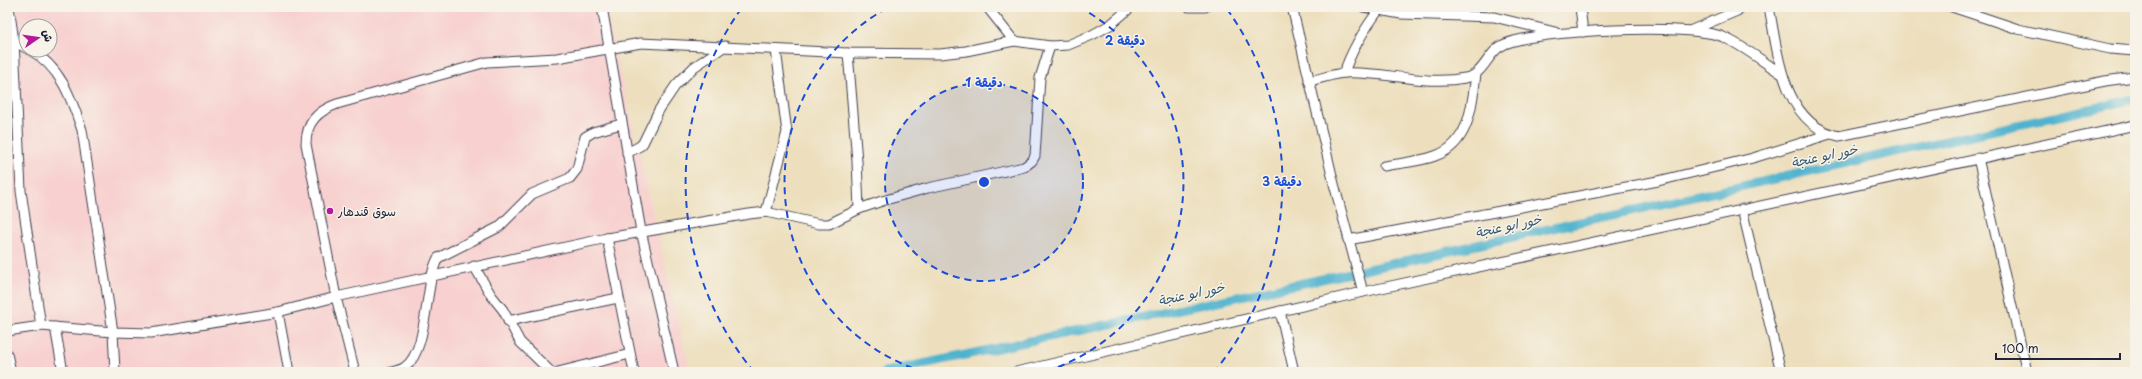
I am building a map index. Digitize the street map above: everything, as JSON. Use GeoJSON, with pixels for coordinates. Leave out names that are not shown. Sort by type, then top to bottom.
{"type":"FeatureCollection","features":[{"type":"Feature","properties":{"kind":"street"},"geometry":{"type":"LineString","coordinates":[[9,7],[23,215],[41,326]]}},
{"type":"Feature","properties":{"kind":"street"},"geometry":{"type":"LineString","coordinates":[[602,7],[621,124],[642,231],[674,372]]}},
{"type":"Feature","properties":{"kind":"street"},"geometry":{"type":"LineString","coordinates":[[987,7],[1014,41]]}},
{"type":"Feature","properties":{"kind":"street"},"geometry":{"type":"LineString","coordinates":[[354,372],[336,297],[306,144],[306,133],[310,123],[325,108],[487,62],[557,58],[641,43],[848,53],[940,54],[966,52],[1014,41],[1050,46],[1068,45],[1092,35],[1121,18],[1131,7]]}},
{"type":"Feature","properties":{"kind":"street"},"geometry":{"type":"LineString","coordinates":[[1189,7],[1205,7]]}},
{"type":"Feature","properties":{"kind":"street"},"geometry":{"type":"LineString","coordinates":[[1292,7],[1348,240],[1363,292]]}},
{"type":"Feature","properties":{"kind":"street"},"geometry":{"type":"LineString","coordinates":[[1363,7],[1380,8],[1401,14],[1494,17],[1560,33]]}},
{"type":"Feature","properties":{"kind":"street"},"geometry":{"type":"LineString","coordinates":[[1580,7],[1583,32]]}},
{"type":"Feature","properties":{"kind":"street"},"geometry":{"type":"LineString","coordinates":[[1689,30],[1737,11],[1741,7]]}},
{"type":"Feature","properties":{"kind":"street"},"geometry":{"type":"LineString","coordinates":[[1769,7],[1782,74],[1794,103],[1804,117],[1817,129],[1839,136],[2105,80],[2134,77]]}},
{"type":"Feature","properties":{"kind":"street"},"geometry":{"type":"LineString","coordinates":[[1952,7],[2018,29],[2110,49],[2135,51]]}},
{"type":"Feature","properties":{"kind":"street"},"geometry":{"type":"LineString","coordinates":[[1344,73],[1348,60],[1362,32],[1380,8]]}},
{"type":"Feature","properties":{"kind":"street"},"geometry":{"type":"LineString","coordinates":[[1309,82],[1344,73],[1452,80],[1466,78],[1476,74],[1495,50],[1505,44],[1536,36],[1583,32],[1689,30],[1703,31],[1723,37],[1782,74]]}},
{"type":"Feature","properties":{"kind":"street"},"geometry":{"type":"LineString","coordinates":[[627,153],[643,143],[659,110],[683,77],[726,46]]}},
{"type":"Feature","properties":{"kind":"street"},"geometry":{"type":"LineString","coordinates":[[7,331],[41,326],[113,332],[151,333],[278,312],[336,297],[474,266],[642,231],[766,212],[819,224],[829,224],[859,209],[928,188],[1020,168],[1032,161],[1037,146],[1036,123],[1040,78],[1050,46]]}},
{"type":"Feature","properties":{"kind":"street"},"geometry":{"type":"LineString","coordinates":[[766,212],[788,132],[776,50]]}},
{"type":"Feature","properties":{"kind":"street"},"geometry":{"type":"LineString","coordinates":[[848,53],[857,161],[859,209]]}},
{"type":"Feature","properties":{"kind":"street"},"geometry":{"type":"LineString","coordinates":[[44,58],[53,66],[74,106],[82,130],[113,332],[115,372]]}},
{"type":"Feature","properties":{"kind":"street"},"geometry":{"type":"LineString","coordinates":[[1384,166],[1435,156],[1451,147],[1463,134],[1472,107],[1476,74]]}},
{"type":"Feature","properties":{"kind":"street"},"geometry":{"type":"LineString","coordinates":[[7,98],[16,94]]}},
{"type":"Feature","properties":{"kind":"street"},"geometry":{"type":"LineString","coordinates":[[390,372],[405,367],[412,360],[418,344],[427,309],[430,276],[438,258],[499,227],[537,191],[570,178],[577,169],[585,137],[593,132],[621,124]]}},
{"type":"Feature","properties":{"kind":"street"},"geometry":{"type":"LineString","coordinates":[[1016,372],[1055,368],[1280,311],[1363,292],[2135,125]]}},
{"type":"Feature","properties":{"kind":"street"},"geometry":{"type":"LineString","coordinates":[[1348,240],[1658,181],[1753,158],[1830,134]]}},
{"type":"Feature","properties":{"kind":"street"},"geometry":{"type":"LineString","coordinates":[[1978,158],[2026,372]]}},
{"type":"Feature","properties":{"kind":"street"},"geometry":{"type":"LineString","coordinates":[[1742,209],[1781,372]]}},
{"type":"Feature","properties":{"kind":"street"},"geometry":{"type":"LineString","coordinates":[[606,238],[634,372]]}},
{"type":"Feature","properties":{"kind":"street"},"geometry":{"type":"LineString","coordinates":[[474,266],[520,342],[551,372]]}},
{"type":"Feature","properties":{"kind":"street"},"geometry":{"type":"LineString","coordinates":[[508,321],[618,298]]}},
{"type":"Feature","properties":{"kind":"street"},"geometry":{"type":"LineString","coordinates":[[1280,311],[1294,372]]}},
{"type":"Feature","properties":{"kind":"street"},"geometry":{"type":"LineString","coordinates":[[278,312],[287,372]]}},
{"type":"Feature","properties":{"kind":"street"},"geometry":{"type":"LineString","coordinates":[[55,327],[63,372]]}},
{"type":"Feature","properties":{"kind":"street"},"geometry":{"type":"LineString","coordinates":[[7,354],[11,372]]}},
{"type":"Feature","properties":{"kind":"street"},"geometry":{"type":"LineString","coordinates":[[558,372],[630,354]]}},
{"type":"Feature","properties":{"kind":"shaded area","name":"سوق قندهار"},"geometry":{"type":"Polygon","coordinates":[[[7,7],[605,7],[690,372],[7,372],[7,7]]]}},
{"type":"Feature","properties":{"kind":"waterway","name":"خور ابو عنجة"},"geometry":{"type":"LineString","coordinates":[[885,372],[1364,270],[2135,99]]}},
{"type":"Feature","properties":{"kind":"place","name":"سوق قندهار"},"geometry":{"type":"Point","coordinates":[330,211]}}]}
